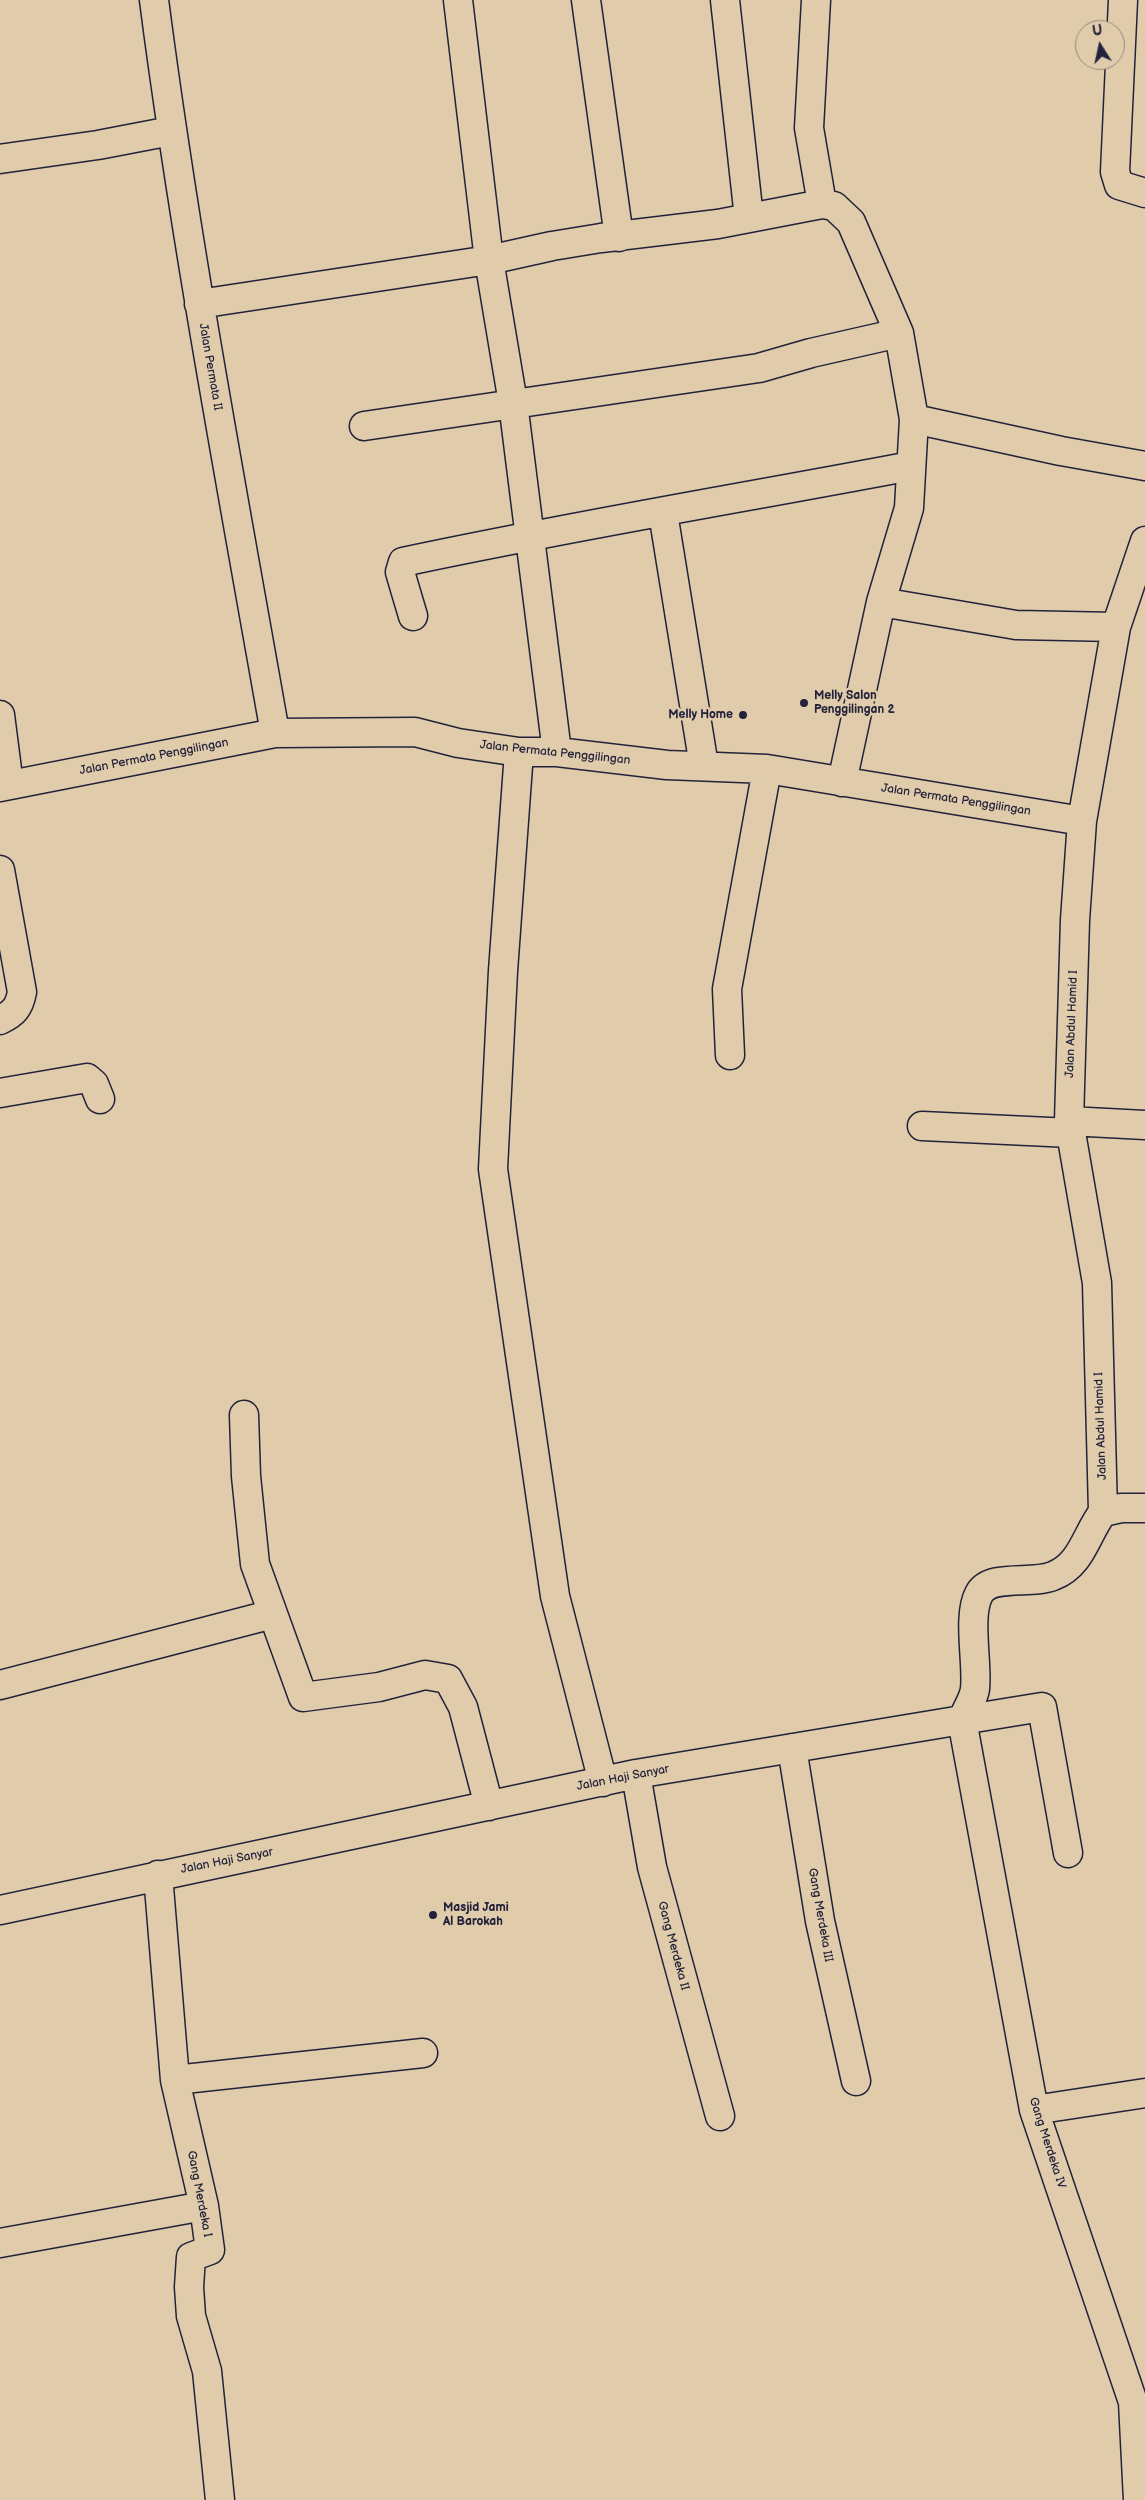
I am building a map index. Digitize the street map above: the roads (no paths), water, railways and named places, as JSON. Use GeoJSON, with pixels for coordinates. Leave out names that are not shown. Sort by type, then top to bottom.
{"type":"FeatureCollection","features":[{"type":"Feature","properties":{"kind":"street","name":"Jalan Permata II"},"geometry":{"type":"LineString","coordinates":[[154,0],[171,130],[199,304],[275,733]]}},
{"type":"Feature","properties":{"kind":"street"},"geometry":{"type":"LineString","coordinates":[[458,0],[489,260],[513,403],[557,752]]}},
{"type":"Feature","properties":{"kind":"street"},"geometry":{"type":"LineString","coordinates":[[586,0],[619,237]]}},
{"type":"Feature","properties":{"kind":"street"},"geometry":{"type":"LineString","coordinates":[[725,0],[749,218]]}},
{"type":"Feature","properties":{"kind":"street"},"geometry":{"type":"LineString","coordinates":[[816,0],[809,128],[822,204]]}},
{"type":"Feature","properties":{"kind":"street"},"geometry":{"type":"LineString","coordinates":[[1123,0],[1115,172],[1119,186],[1145,193]]}},
{"type":"Feature","properties":{"kind":"street"},"geometry":{"type":"LineString","coordinates":[[0,159],[98,145],[171,130]]}},
{"type":"Feature","properties":{"kind":"street"},"geometry":{"type":"LineString","coordinates":[[199,304],[489,260],[552,246],[749,218],[822,204],[834,206],[850,222],[899,333],[914,419],[909,508],[881,602],[842,782]]}},
{"type":"Feature","properties":{"kind":"street"},"geometry":{"type":"LineString","coordinates":[[364,426],[759,368],[811,353],[899,333]]}},
{"type":"Feature","properties":{"kind":"street"},"geometry":{"type":"LineString","coordinates":[[914,419],[1061,451],[1145,466]]}},
{"type":"Feature","properties":{"kind":"street"},"geometry":{"type":"LineString","coordinates":[[413,616],[400,572],[403,562],[529,535],[911,466]]}},
{"type":"Feature","properties":{"kind":"street"},"geometry":{"type":"LineString","coordinates":[[663,512],[704,766]]}},
{"type":"Feature","properties":{"kind":"street","name":"Jalan Abdul Hamid I"},"geometry":{"type":"LineString","coordinates":[[1103,1512],[1097,1283],[1070,1127],[1075,920],[1082,820],[1116,627],[1145,541]]}},
{"type":"Feature","properties":{"kind":"street"},"geometry":{"type":"LineString","coordinates":[[881,602],[1016,625],[1116,627]]}},
{"type":"Feature","properties":{"kind":"street"},"geometry":{"type":"LineString","coordinates":[[0,715],[4,786]]}},
{"type":"Feature","properties":{"kind":"street","name":"Jalan Permata Penggilingan"},"geometry":{"type":"LineString","coordinates":[[4,786],[275,733],[415,732],[458,743],[519,752],[557,752],[667,765],[767,769],[1082,820]]}},
{"type":"Feature","properties":{"kind":"street"},"geometry":{"type":"LineString","coordinates":[[519,752],[502,971],[494,1169],[555,1596],[603,1782]]}},
{"type":"Feature","properties":{"kind":"street"},"geometry":{"type":"LineString","coordinates":[[730,1055],[727,989],[767,769]]}},
{"type":"Feature","properties":{"kind":"street"},"geometry":{"type":"LineString","coordinates":[[0,870],[22,992],[20,1005],[13,1014],[0,1020]]}},
{"type":"Feature","properties":{"kind":"street"},"geometry":{"type":"LineString","coordinates":[[0,1094],[87,1078],[94,1084],[100,1099]]}},
{"type":"Feature","properties":{"kind":"street"},"geometry":{"type":"LineString","coordinates":[[922,1126],[1145,1126]]}},
{"type":"Feature","properties":{"kind":"street"},"geometry":{"type":"LineString","coordinates":[[244,1415],[246,1476],[255,1564],[303,1696],[379,1687],[425,1675],[448,1679],[463,1707],[489,1806]]}},
{"type":"Feature","properties":{"kind":"street"},"geometry":{"type":"LineString","coordinates":[[962,1720],[975,1690],[973,1631],[978,1596],[984,1587],[995,1581],[1035,1581],[1054,1576],[1070,1567],[1087,1542],[1094,1524],[1103,1512],[1121,1508],[1145,1508]]}},
{"type":"Feature","properties":{"kind":"street"},"geometry":{"type":"LineString","coordinates":[[0,1685],[273,1614]]}},
{"type":"Feature","properties":{"kind":"street","name":"Jalan Haji Sanyar"},"geometry":{"type":"LineString","coordinates":[[0,1910],[636,1774],[1042,1707],[1068,1853]]}},
{"type":"Feature","properties":{"kind":"street","name":"Gang Merdeka IV"},"geometry":{"type":"LineString","coordinates":[[962,1720],[1034,2110],[1139,2402],[1138,2500]]}},
{"type":"Feature","properties":{"kind":"street","name":"Gang Merdeka III"},"geometry":{"type":"LineString","coordinates":[[792,1748],[820,1921],[856,2080]]}},
{"type":"Feature","properties":{"kind":"street","name":"Gang Merdeka II"},"geometry":{"type":"LineString","coordinates":[[636,1774],[652,1867],[720,2116]]}},
{"type":"Feature","properties":{"kind":"street","name":"Gang Merdeka I"},"geometry":{"type":"LineString","coordinates":[[158,1875],[175,2080],[204,2206],[210,2250],[191,2257],[188,2287],[191,2316],[207,2371],[220,2500]]}},
{"type":"Feature","properties":{"kind":"street"},"geometry":{"type":"LineString","coordinates":[[175,2080],[422,2053]]}},
{"type":"Feature","properties":{"kind":"street"},"geometry":{"type":"LineString","coordinates":[[1034,2110],[1145,2093]]}},
{"type":"Feature","properties":{"kind":"street"},"geometry":{"type":"LineString","coordinates":[[0,2243],[204,2206]]}},
{"type":"Feature","properties":{"kind":"place","name":"Melly Salon Penggilingan 2"},"geometry":{"type":"Point","coordinates":[804,703]}},
{"type":"Feature","properties":{"kind":"place","name":"Melly Home"},"geometry":{"type":"Point","coordinates":[743,715]}},
{"type":"Feature","properties":{"kind":"place","name":"Masjid Jami Al Barokah"},"geometry":{"type":"Point","coordinates":[433,1915]}}]}
